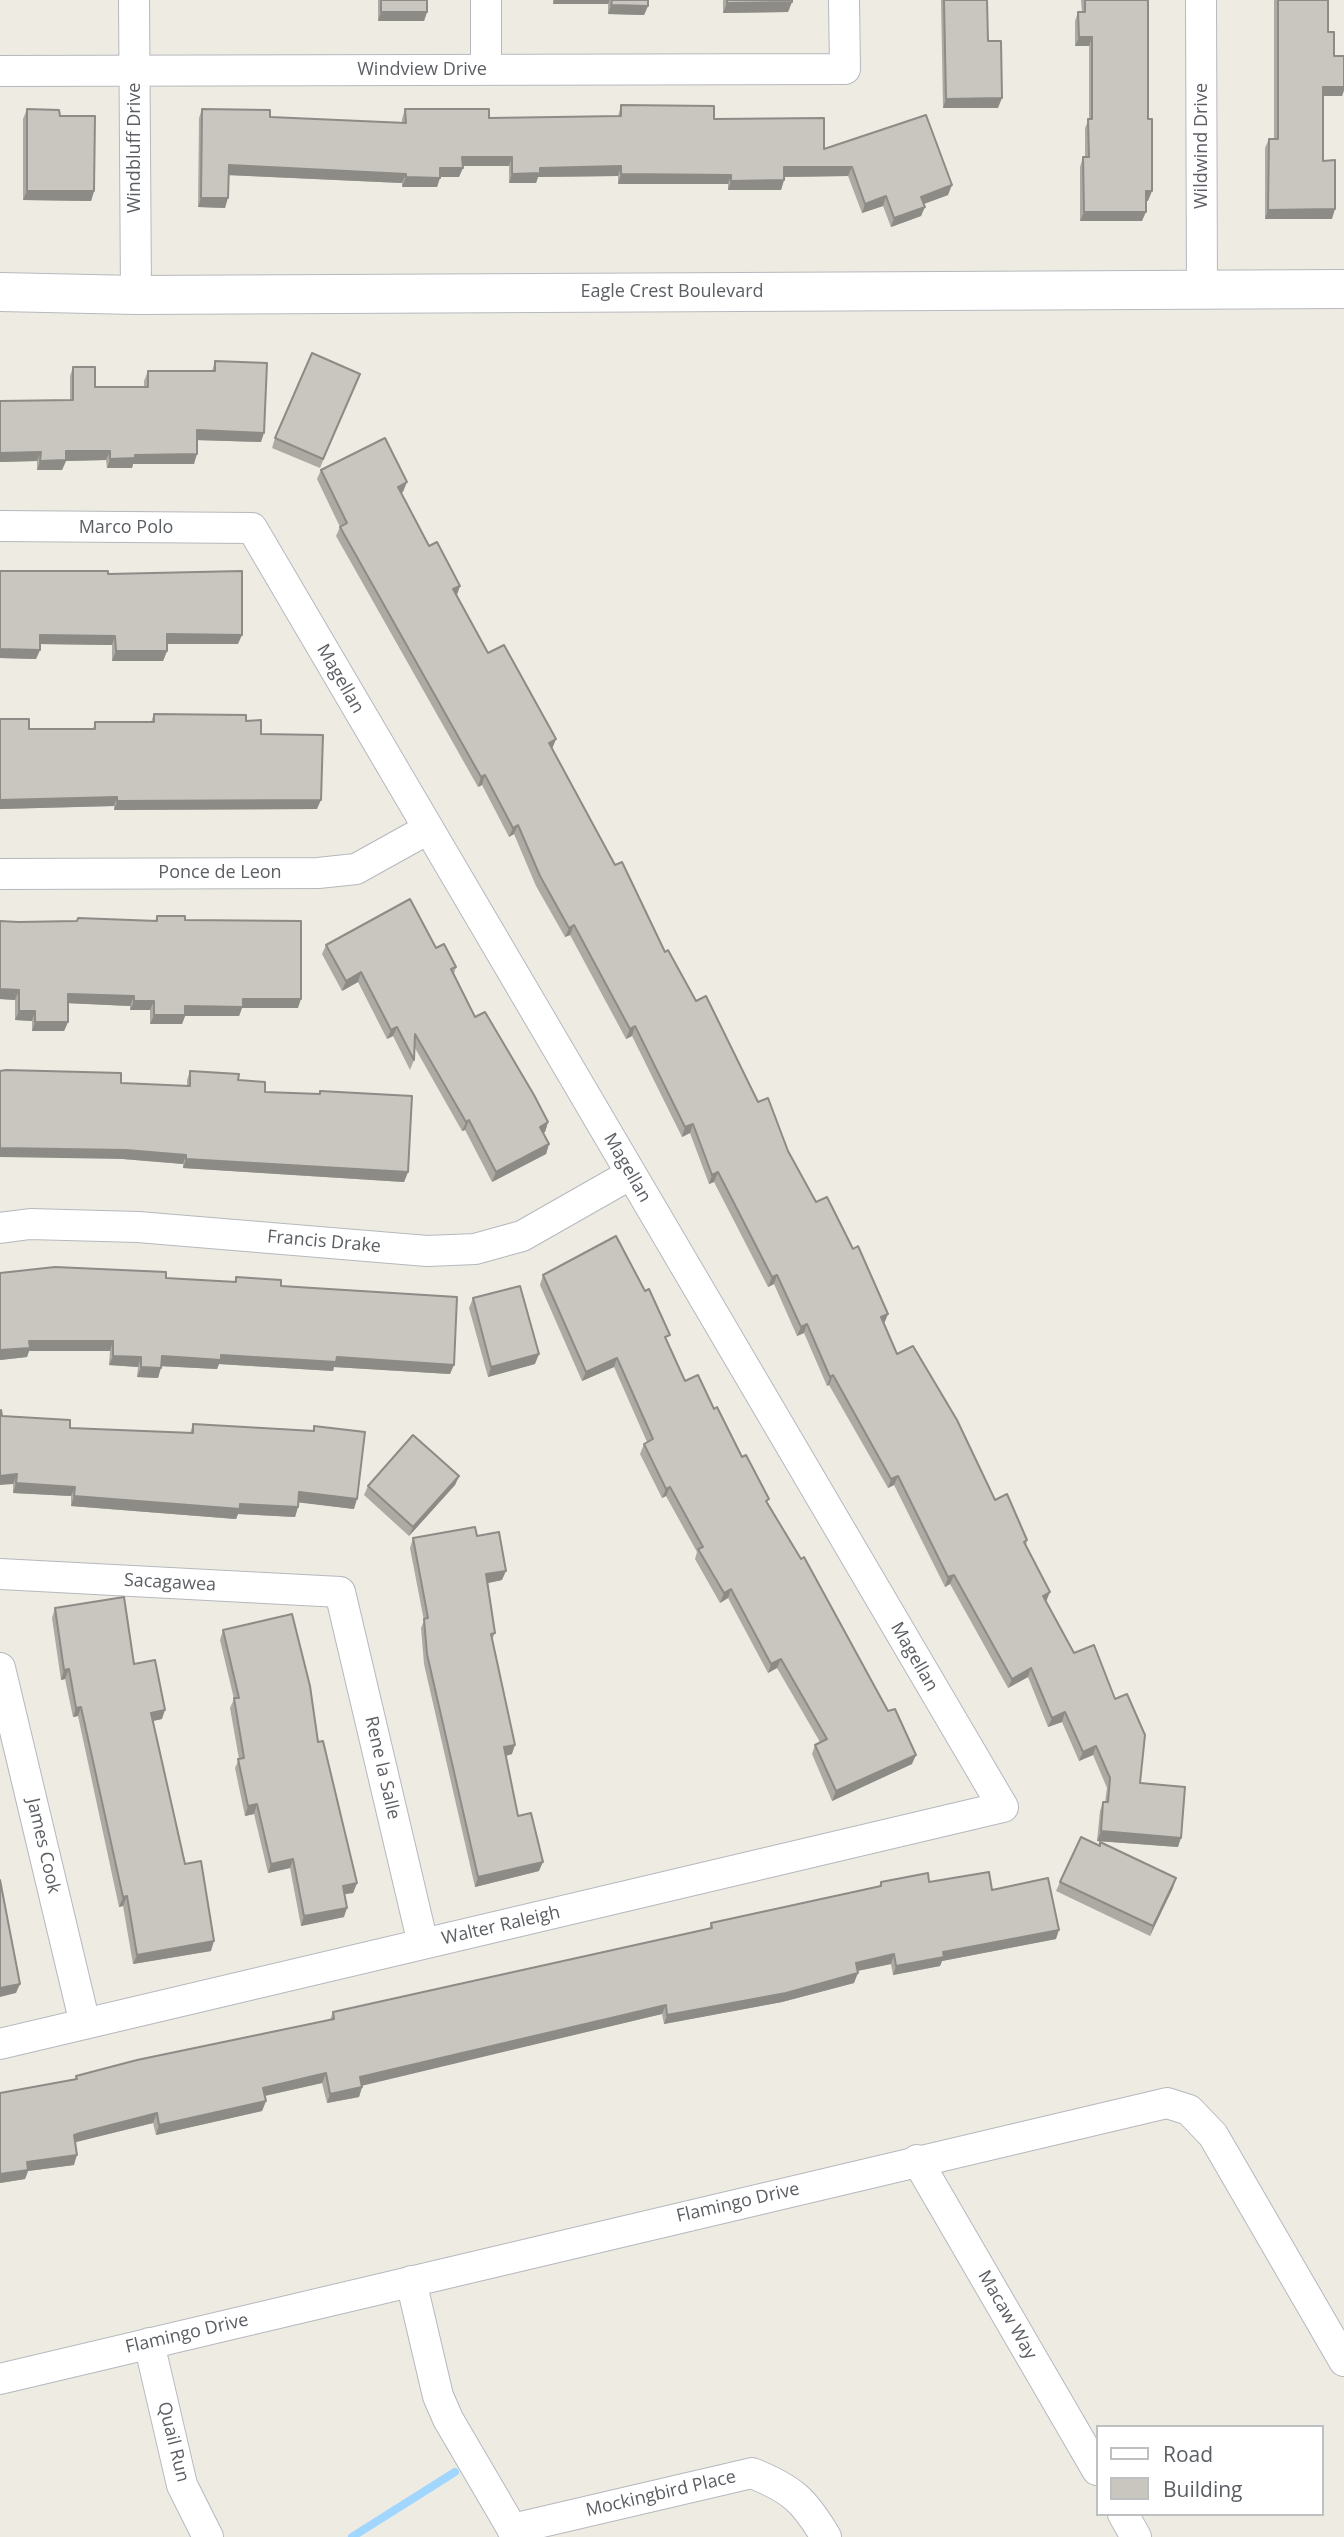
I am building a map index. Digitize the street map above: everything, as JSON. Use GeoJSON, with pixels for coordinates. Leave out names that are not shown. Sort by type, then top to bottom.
{"type":"FeatureCollection","features":[{"type":"Feature","properties":{"kind":"main road","name":"Eagle Crest Boulevard"},"geometry":{"type":"LineString","coordinates":[[0,292],[136,295],[523,291],[1202,292],[1344,289]]}},
{"type":"Feature","properties":{"kind":"street","name":"Windbluff Drive"},"geometry":{"type":"LineString","coordinates":[[134,0],[136,295]]}},
{"type":"Feature","properties":{"kind":"street"},"geometry":{"type":"LineString","coordinates":[[486,0],[486,70]]}},
{"type":"Feature","properties":{"kind":"street","name":"Windview Drive"},"geometry":{"type":"LineString","coordinates":[[0,71],[845,69],[844,0]]}},
{"type":"Feature","properties":{"kind":"street","name":"Wildwind Drive"},"geometry":{"type":"LineString","coordinates":[[1201,0],[1202,292]]}},
{"type":"Feature","properties":{"kind":"street","name":"Marco Polo"},"geometry":{"type":"LineString","coordinates":[[0,526],[251,528]]}},
{"type":"Feature","properties":{"kind":"street","name":"Magellan"},"geometry":{"type":"LineString","coordinates":[[251,528],[1003,1807]]}},
{"type":"Feature","properties":{"kind":"street","name":"Ponce de Leon"},"geometry":{"type":"LineString","coordinates":[[0,874],[318,873],[356,869],[428,829]]}},
{"type":"Feature","properties":{"kind":"street","name":"Francis Drake"},"geometry":{"type":"LineString","coordinates":[[0,1228],[30,1224],[138,1227],[427,1251],[475,1249],[522,1236],[631,1174]]}},
{"type":"Feature","properties":{"kind":"street","name":"Sacagawea"},"geometry":{"type":"LineString","coordinates":[[0,1574],[340,1592]]}},
{"type":"Feature","properties":{"kind":"street","name":"Rene la Salle"},"geometry":{"type":"LineString","coordinates":[[340,1592],[423,1944]]}},
{"type":"Feature","properties":{"kind":"street","name":"James Cook"},"geometry":{"type":"LineString","coordinates":[[0,1668],[85,2024]]}},
{"type":"Feature","properties":{"kind":"street","name":"Walter Raleigh"},"geometry":{"type":"LineString","coordinates":[[0,2044],[1003,1807]]}},
{"type":"Feature","properties":{"kind":"street","name":"Flamingo Drive"},"geometry":{"type":"LineString","coordinates":[[0,2379],[1144,2106],[1167,2104],[1189,2110],[1213,2135],[1344,2361]]}},
{"type":"Feature","properties":{"kind":"street","name":"Macaw Way"},"geometry":{"type":"LineString","coordinates":[[917,2160],[1096,2468]]}},
{"type":"Feature","properties":{"kind":"street"},"geometry":{"type":"LineString","coordinates":[[411,2281],[438,2396],[447,2419],[514,2533]]}},
{"type":"Feature","properties":{"kind":"street","name":"Quail Run"},"geometry":{"type":"LineString","coordinates":[[149,2343],[182,2485],[208,2537]]}},
{"type":"Feature","properties":{"kind":"street","name":"Mockingbird Place"},"geometry":{"type":"LineString","coordinates":[[514,2533],[751,2473],[785,2486],[807,2505],[826,2537]]}},
{"type":"Feature","properties":{"kind":"street"},"geometry":{"type":"LineString","coordinates":[[1124,2516],[1136,2537]]}},
{"type":"Feature","properties":{"kind":"building"},"geometry":{"type":"Polygon","coordinates":[[[381,0],[427,0],[427,12],[381,12],[381,0]]]}},
{"type":"Feature","properties":{"kind":"building"},"geometry":{"type":"Polygon","coordinates":[[[612,0],[648,0],[648,6],[611,5],[612,0]]]}},
{"type":"Feature","properties":{"kind":"building"},"geometry":{"type":"Polygon","coordinates":[[[727,0],[792,0],[792,2],[727,3],[727,0]]]}},
{"type":"Feature","properties":{"kind":"building"},"geometry":{"type":"Polygon","coordinates":[[[944,0],[987,0],[988,41],[1001,41],[1002,98],[946,99],[944,0]]]}},
{"type":"Feature","properties":{"kind":"building"},"geometry":{"type":"Polygon","coordinates":[[[1085,0],[1148,0],[1148,119],[1152,119],[1152,191],[1146,191],[1146,212],[1084,212],[1083,157],[1089,157],[1088,119],[1092,119],[1092,37],[1079,37],[1078,12],[1085,12],[1085,0]]]}},
{"type":"Feature","properties":{"kind":"building"},"geometry":{"type":"Polygon","coordinates":[[[1278,0],[1328,0],[1328,32],[1334,32],[1334,56],[1344,56],[1344,87],[1323,87],[1323,161],[1335,160],[1335,209],[1268,210],[1269,139],[1278,139],[1278,0]]]}},
{"type":"Feature","properties":{"kind":"building"},"geometry":{"type":"Polygon","coordinates":[[[621,105],[714,106],[714,119],[824,118],[824,149],[926,115],[952,185],[921,197],[925,207],[894,218],[886,196],[865,204],[852,167],[784,167],[784,180],[731,181],[731,175],[621,174],[621,166],[540,168],[540,173],[512,174],[512,157],[462,157],[463,168],[440,168],[440,178],[229,165],[228,198],[201,198],[202,109],[270,110],[270,117],[406,123],[405,109],[489,109],[489,118],[621,116],[621,105]]]}},
{"type":"Feature","properties":{"kind":"building"},"geometry":{"type":"Polygon","coordinates":[[[27,109],[59,110],[60,116],[95,116],[94,191],[27,191],[27,109]]]}},
{"type":"Feature","properties":{"kind":"building"},"geometry":{"type":"Polygon","coordinates":[[[312,353],[360,374],[323,459],[275,438],[312,353]]]}},
{"type":"Feature","properties":{"kind":"building"},"geometry":{"type":"Polygon","coordinates":[[[215,361],[267,363],[264,433],[197,430],[197,454],[135,455],[135,458],[110,459],[110,451],[66,451],[66,460],[40,461],[41,452],[0,453],[0,401],[73,400],[73,367],[95,367],[95,387],[148,387],[148,371],[215,371],[215,361]]]}},
{"type":"Feature","properties":{"kind":"building"},"geometry":{"type":"Polygon","coordinates":[[[385,438],[407,482],[398,487],[429,546],[437,542],[460,586],[453,589],[488,653],[504,645],[556,739],[549,743],[615,865],[622,862],[665,952],[668,950],[696,1001],[706,996],[758,1102],[768,1098],[788,1151],[816,1202],[827,1197],[853,1249],[858,1246],[888,1314],[881,1317],[897,1354],[913,1346],[957,1420],[995,1500],[1007,1494],[1027,1540],[1024,1542],[1050,1592],[1043,1596],[1074,1653],[1094,1645],[1115,1699],[1127,1694],[1145,1735],[1140,1783],[1185,1787],[1181,1838],[1101,1831],[1103,1802],[1108,1802],[1110,1778],[1096,1746],[1083,1752],[1065,1712],[1052,1718],[1031,1668],[1012,1679],[954,1575],[948,1577],[898,1476],[891,1479],[833,1375],[830,1377],[807,1324],[801,1327],[777,1275],[772,1277],[718,1172],[712,1175],[693,1124],[685,1127],[635,1026],[630,1029],[574,925],[569,928],[540,876],[518,825],[513,828],[485,775],[481,777],[340,527],[347,523],[321,470],[385,438]]]}},
{"type":"Feature","properties":{"kind":"building"},"geometry":{"type":"Polygon","coordinates":[[[0,571],[108,571],[108,574],[242,571],[242,635],[167,634],[167,651],[116,651],[115,636],[40,635],[40,650],[0,649],[0,571]]]}},
{"type":"Feature","properties":{"kind":"building"},"geometry":{"type":"Polygon","coordinates":[[[154,714],[246,715],[246,721],[261,720],[261,734],[323,735],[321,800],[117,801],[117,797],[0,800],[0,719],[29,719],[29,729],[95,729],[95,722],[154,722],[154,714]]]}},
{"type":"Feature","properties":{"kind":"building"},"geometry":{"type":"Polygon","coordinates":[[[410,899],[436,948],[444,944],[456,967],[451,969],[475,1017],[485,1012],[548,1122],[540,1127],[549,1144],[496,1172],[469,1120],[466,1122],[415,1034],[414,1060],[397,1027],[391,1030],[361,972],[346,981],[326,945],[410,899]]]}},
{"type":"Feature","properties":{"kind":"building"},"geometry":{"type":"Polygon","coordinates":[[[157,916],[185,916],[185,920],[301,921],[301,999],[243,999],[243,1007],[185,1006],[185,1015],[154,1015],[154,1001],[134,1001],[134,996],[68,994],[68,1022],[35,1022],[35,1011],[19,1011],[19,990],[0,989],[0,921],[77,921],[78,918],[157,921],[157,916]]]}},
{"type":"Feature","properties":{"kind":"building"},"geometry":{"type":"Polygon","coordinates":[[[6,1070],[121,1073],[121,1083],[190,1086],[190,1071],[239,1074],[238,1080],[265,1082],[265,1092],[320,1094],[320,1091],[412,1096],[408,1172],[186,1159],[186,1155],[126,1150],[0,1148],[0,1071],[6,1070]]]}},
{"type":"Feature","properties":{"kind":"building"},"geometry":{"type":"Polygon","coordinates":[[[616,1236],[645,1291],[649,1289],[670,1335],[665,1337],[685,1381],[698,1375],[742,1457],[746,1455],[769,1499],[766,1501],[801,1559],[804,1557],[888,1711],[895,1709],[916,1755],[836,1791],[815,1745],[827,1739],[781,1659],[771,1664],[731,1589],[724,1593],[698,1549],[703,1547],[670,1487],[666,1489],[644,1444],[653,1439],[617,1358],[586,1372],[543,1275],[616,1236]]]}},
{"type":"Feature","properties":{"kind":"building"},"geometry":{"type":"Polygon","coordinates":[[[55,1267],[166,1272],[166,1278],[236,1282],[236,1277],[281,1280],[281,1286],[457,1297],[454,1365],[337,1357],[336,1362],[221,1355],[221,1360],[162,1356],[161,1368],[141,1367],[141,1357],[113,1356],[113,1341],[29,1341],[30,1348],[0,1350],[0,1273],[55,1267]]]}},
{"type":"Feature","properties":{"kind":"building"},"geometry":{"type":"Polygon","coordinates":[[[520,1286],[539,1354],[491,1367],[473,1298],[520,1286]]]}},
{"type":"Feature","properties":{"kind":"building"},"geometry":{"type":"Polygon","coordinates":[[[1,1410],[2,1416],[70,1420],[70,1428],[193,1433],[193,1424],[314,1431],[314,1426],[365,1432],[357,1499],[299,1492],[298,1507],[240,1504],[240,1509],[74,1496],[75,1487],[16,1483],[17,1474],[0,1476],[1,1410]]]}},
{"type":"Feature","properties":{"kind":"building"},"geometry":{"type":"Polygon","coordinates":[[[413,1435],[459,1476],[413,1527],[368,1486],[413,1435]]]}},
{"type":"Feature","properties":{"kind":"building"},"geometry":{"type":"Polygon","coordinates":[[[475,1527],[477,1536],[499,1532],[506,1571],[486,1574],[495,1633],[491,1634],[515,1745],[504,1747],[518,1816],[531,1813],[543,1862],[478,1877],[427,1654],[424,1619],[428,1618],[413,1538],[475,1527]]]}},
{"type":"Feature","properties":{"kind":"building"},"geometry":{"type":"Polygon","coordinates":[[[124,1597],[134,1664],[155,1660],[165,1710],[151,1713],[185,1864],[201,1861],[214,1941],[137,1955],[127,1896],[123,1897],[81,1707],[76,1708],[69,1669],[64,1670],[55,1608],[124,1597]]]}},
{"type":"Feature","properties":{"kind":"building"},"geometry":{"type":"Polygon","coordinates":[[[292,1614],[310,1686],[318,1742],[323,1741],[357,1883],[343,1886],[347,1908],[304,1916],[293,1859],[271,1864],[257,1804],[248,1806],[238,1759],[244,1758],[234,1698],[239,1698],[223,1630],[292,1614]]]}},
{"type":"Feature","properties":{"kind":"building"},"geometry":{"type":"Polygon","coordinates":[[[1081,1837],[1100,1846],[1100,1842],[1176,1878],[1153,1926],[1060,1882],[1081,1837]]]}},
{"type":"Feature","properties":{"kind":"building"},"geometry":{"type":"Polygon","coordinates":[[[989,1872],[992,1890],[1048,1878],[1059,1930],[943,1952],[944,1957],[896,1966],[894,1954],[856,1963],[858,1973],[786,1993],[667,2015],[666,2005],[360,2077],[362,2087],[330,2094],[326,2073],[263,2088],[266,2101],[159,2125],[157,2113],[80,2133],[74,2135],[77,2155],[27,2162],[28,2170],[0,2174],[0,2093],[77,2079],[76,2076],[137,2060],[334,2019],[333,2012],[712,1928],[711,1923],[881,1886],[881,1882],[928,1873],[929,1882],[989,1872]]]}},
{"type":"Feature","properties":{"kind":"building"},"geometry":{"type":"Polygon","coordinates":[[[0,1880],[20,1984],[0,1988],[0,1880]]]}},
{"type":"Feature","properties":{"kind":"waterway"},"geometry":{"type":"LineString","coordinates":[[352,2537],[455,2472]]}}]}
